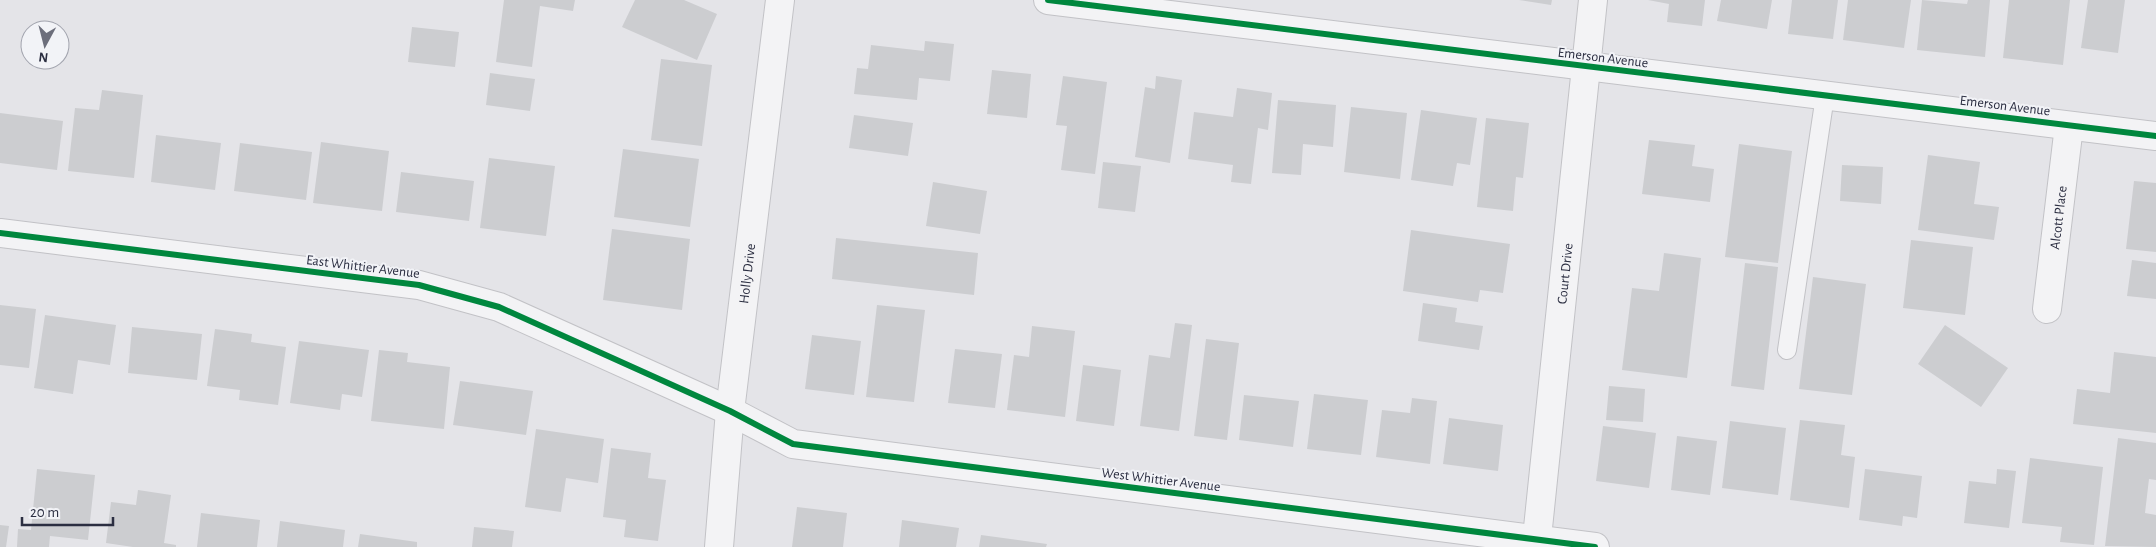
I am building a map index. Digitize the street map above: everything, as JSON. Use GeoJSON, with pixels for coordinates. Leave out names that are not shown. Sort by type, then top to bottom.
{"type":"FeatureCollection","features":[{"type":"Feature","properties":{"kind":"street","name":"Holly Drive"},"geometry":{"type":"LineString","coordinates":[[719,547],[730,411],[780,0]]}},
{"type":"Feature","properties":{"kind":"street","name":"Emerson Avenue"},"geometry":{"type":"LineString","coordinates":[[1048,0],[2156,136]]}},
{"type":"Feature","properties":{"kind":"street","name":"Court Drive"},"geometry":{"type":"LineString","coordinates":[[1537,544],[1592,0]]}},
{"type":"Feature","properties":{"kind":"street","name":"Alcott Place"},"geometry":{"type":"LineString","coordinates":[[2047,309],[2069,126]]}},
{"type":"Feature","properties":{"kind":"street","name":"East Whittier Avenue"},"geometry":{"type":"LineString","coordinates":[[0,233],[419,285],[498,307],[730,411]]}},
{"type":"Feature","properties":{"kind":"street","name":"West Whittier Avenue"},"geometry":{"type":"LineString","coordinates":[[730,411],[793,444],[1537,544],[1595,547]]}},
{"type":"Feature","properties":{"kind":"lane"},"geometry":{"type":"LineString","coordinates":[[1787,350],[1825,96]]}},
{"type":"Feature","properties":{"kind":"building"},"geometry":{"type":"Polygon","coordinates":[[[504,0],[575,0],[573,11],[540,6],[532,67],[496,62],[504,0]]]}},
{"type":"Feature","properties":{"kind":"building"},"geometry":{"type":"Polygon","coordinates":[[[635,0],[684,0],[717,14],[697,60],[622,27],[635,0]]]}},
{"type":"Feature","properties":{"kind":"building"},"geometry":{"type":"Polygon","coordinates":[[[1519,0],[1552,0],[1551,5],[1519,0]]]}},
{"type":"Feature","properties":{"kind":"building"},"geometry":{"type":"Polygon","coordinates":[[[1648,0],[1705,0],[1702,26],[1667,22],[1669,4],[1648,0]]]}},
{"type":"Feature","properties":{"kind":"building"},"geometry":{"type":"Polygon","coordinates":[[[1721,0],[1772,0],[1767,29],[1717,21],[1721,0]]]}},
{"type":"Feature","properties":{"kind":"building"},"geometry":{"type":"Polygon","coordinates":[[[1792,0],[1838,0],[1833,39],[1788,34],[1792,0]]]}},
{"type":"Feature","properties":{"kind":"building"},"geometry":{"type":"Polygon","coordinates":[[[1848,0],[1911,0],[1904,48],[1843,40],[1848,0]]]}},
{"type":"Feature","properties":{"kind":"building"},"geometry":{"type":"Polygon","coordinates":[[[1922,0],[1967,4],[1968,0],[1990,0],[1985,57],[1917,50],[1922,0]]]}},
{"type":"Feature","properties":{"kind":"building"},"geometry":{"type":"Polygon","coordinates":[[[2009,0],[2070,0],[2063,65],[2003,58],[2009,0]]]}},
{"type":"Feature","properties":{"kind":"building"},"geometry":{"type":"Polygon","coordinates":[[[2088,0],[2125,0],[2118,53],[2081,48],[2088,0]]]}},
{"type":"Feature","properties":{"kind":"building"},"geometry":{"type":"Polygon","coordinates":[[[412,27],[459,32],[455,67],[408,62],[412,27]]]}},
{"type":"Feature","properties":{"kind":"building"},"geometry":{"type":"Polygon","coordinates":[[[925,41],[954,44],[950,81],[919,78],[917,100],[854,94],[857,68],[868,69],[871,45],[924,51],[925,41]]]}},
{"type":"Feature","properties":{"kind":"building"},"geometry":{"type":"Polygon","coordinates":[[[661,59],[712,65],[702,146],[651,140],[661,59]]]}},
{"type":"Feature","properties":{"kind":"building"},"geometry":{"type":"Polygon","coordinates":[[[992,70],[1031,74],[1027,118],[987,114],[992,70]]]}},
{"type":"Feature","properties":{"kind":"building"},"geometry":{"type":"Polygon","coordinates":[[[490,73],[535,79],[530,111],[486,105],[490,73]]]}},
{"type":"Feature","properties":{"kind":"building"},"geometry":{"type":"Polygon","coordinates":[[[1063,76],[1107,82],[1095,174],[1061,170],[1067,126],[1056,125],[1063,76]]]}},
{"type":"Feature","properties":{"kind":"building"},"geometry":{"type":"Polygon","coordinates":[[[1156,76],[1182,80],[1170,163],[1135,157],[1145,87],[1155,89],[1156,76]]]}},
{"type":"Feature","properties":{"kind":"building"},"geometry":{"type":"Polygon","coordinates":[[[1237,88],[1272,93],[1268,130],[1258,128],[1251,184],[1231,182],[1233,165],[1188,159],[1194,112],[1233,117],[1237,88]]]}},
{"type":"Feature","properties":{"kind":"building"},"geometry":{"type":"Polygon","coordinates":[[[102,90],[143,95],[134,178],[68,171],[75,108],[99,110],[102,90]]]}},
{"type":"Feature","properties":{"kind":"building"},"geometry":{"type":"Polygon","coordinates":[[[1278,100],[1336,105],[1333,147],[1303,144],[1301,175],[1272,173],[1278,100]]]}},
{"type":"Feature","properties":{"kind":"building"},"geometry":{"type":"Polygon","coordinates":[[[1351,107],[1407,113],[1400,179],[1344,172],[1351,107]]]}},
{"type":"Feature","properties":{"kind":"building"},"geometry":{"type":"Polygon","coordinates":[[[1421,110],[1477,118],[1470,165],[1457,163],[1453,186],[1411,180],[1421,110]]]}},
{"type":"Feature","properties":{"kind":"building"},"geometry":{"type":"Polygon","coordinates":[[[0,113],[63,121],[57,170],[0,163],[0,113]]]}},
{"type":"Feature","properties":{"kind":"building"},"geometry":{"type":"Polygon","coordinates":[[[854,115],[913,123],[908,156],[849,148],[854,115]]]}},
{"type":"Feature","properties":{"kind":"building"},"geometry":{"type":"Polygon","coordinates":[[[1486,118],[1529,123],[1523,178],[1516,177],[1513,211],[1477,207],[1486,118]]]}},
{"type":"Feature","properties":{"kind":"building"},"geometry":{"type":"Polygon","coordinates":[[[156,135],[221,143],[215,190],[151,182],[156,135]]]}},
{"type":"Feature","properties":{"kind":"building"},"geometry":{"type":"Polygon","coordinates":[[[1649,140],[1695,145],[1692,166],[1714,169],[1710,202],[1642,194],[1649,140]]]}},
{"type":"Feature","properties":{"kind":"building"},"geometry":{"type":"Polygon","coordinates":[[[321,142],[389,151],[382,211],[313,203],[321,142]]]}},
{"type":"Feature","properties":{"kind":"building"},"geometry":{"type":"Polygon","coordinates":[[[240,143],[312,152],[306,200],[234,191],[240,143]]]}},
{"type":"Feature","properties":{"kind":"building"},"geometry":{"type":"Polygon","coordinates":[[[1739,144],[1792,151],[1778,263],[1725,257],[1739,144]]]}},
{"type":"Feature","properties":{"kind":"building"},"geometry":{"type":"Polygon","coordinates":[[[623,149],[699,159],[690,227],[614,217],[623,149]]]}},
{"type":"Feature","properties":{"kind":"building"},"geometry":{"type":"Polygon","coordinates":[[[1928,155],[1980,162],[1974,204],[1999,207],[1994,240],[1918,230],[1928,155]]]}},
{"type":"Feature","properties":{"kind":"building"},"geometry":{"type":"Polygon","coordinates":[[[489,158],[555,166],[546,236],[480,228],[489,158]]]}},
{"type":"Feature","properties":{"kind":"building"},"geometry":{"type":"Polygon","coordinates":[[[1103,162],[1141,166],[1135,212],[1098,208],[1103,162]]]}},
{"type":"Feature","properties":{"kind":"building"},"geometry":{"type":"Polygon","coordinates":[[[1842,165],[1883,167],[1881,204],[1840,201],[1842,165]]]}},
{"type":"Feature","properties":{"kind":"building"},"geometry":{"type":"Polygon","coordinates":[[[401,172],[474,181],[469,221],[396,212],[401,172]]]}},
{"type":"Feature","properties":{"kind":"building"},"geometry":{"type":"Polygon","coordinates":[[[2134,181],[2156,183],[2156,252],[2126,249],[2134,181]]]}},
{"type":"Feature","properties":{"kind":"building"},"geometry":{"type":"Polygon","coordinates":[[[933,182],[987,191],[980,234],[926,226],[933,182]]]}},
{"type":"Feature","properties":{"kind":"building"},"geometry":{"type":"Polygon","coordinates":[[[612,229],[690,239],[682,310],[603,300],[612,229]]]}},
{"type":"Feature","properties":{"kind":"building"},"geometry":{"type":"Polygon","coordinates":[[[1411,230],[1510,244],[1503,293],[1480,290],[1478,302],[1403,291],[1411,230]]]}},
{"type":"Feature","properties":{"kind":"building"},"geometry":{"type":"Polygon","coordinates":[[[836,238],[978,253],[974,295],[832,279],[836,238]]]}},
{"type":"Feature","properties":{"kind":"building"},"geometry":{"type":"Polygon","coordinates":[[[1911,240],[1973,247],[1965,315],[1903,308],[1911,240]]]}},
{"type":"Feature","properties":{"kind":"building"},"geometry":{"type":"Polygon","coordinates":[[[1664,253],[1701,258],[1687,378],[1622,370],[1632,288],[1659,291],[1664,253]]]}},
{"type":"Feature","properties":{"kind":"building"},"geometry":{"type":"Polygon","coordinates":[[[2132,260],[2156,263],[2156,299],[2127,296],[2132,260]]]}},
{"type":"Feature","properties":{"kind":"building"},"geometry":{"type":"Polygon","coordinates":[[[1745,263],[1778,267],[1764,390],[1731,386],[1745,263]]]}},
{"type":"Feature","properties":{"kind":"building"},"geometry":{"type":"Polygon","coordinates":[[[1813,277],[1866,284],[1852,395],[1799,389],[1813,277]]]}},
{"type":"Feature","properties":{"kind":"building"},"geometry":{"type":"Polygon","coordinates":[[[1423,303],[1457,308],[1455,322],[1483,326],[1479,350],[1418,341],[1423,303]]]}},
{"type":"Feature","properties":{"kind":"building"},"geometry":{"type":"Polygon","coordinates":[[[0,305],[36,309],[29,368],[0,365],[0,305]]]}},
{"type":"Feature","properties":{"kind":"building"},"geometry":{"type":"Polygon","coordinates":[[[877,305],[925,310],[914,402],[866,397],[877,305]]]}},
{"type":"Feature","properties":{"kind":"building"},"geometry":{"type":"Polygon","coordinates":[[[45,315],[116,325],[110,365],[78,360],[73,394],[34,388],[45,315]]]}},
{"type":"Feature","properties":{"kind":"building"},"geometry":{"type":"Polygon","coordinates":[[[1175,323],[1192,325],[1179,431],[1140,426],[1149,355],[1170,358],[1175,323]]]}},
{"type":"Feature","properties":{"kind":"building"},"geometry":{"type":"Polygon","coordinates":[[[1945,325],[2008,368],[1981,407],[1918,364],[1945,325]]]}},
{"type":"Feature","properties":{"kind":"building"},"geometry":{"type":"Polygon","coordinates":[[[1032,326],[1075,331],[1065,417],[1007,410],[1014,355],[1029,357],[1032,326]]]}},
{"type":"Feature","properties":{"kind":"building"},"geometry":{"type":"Polygon","coordinates":[[[132,327],[202,334],[197,380],[128,373],[132,327]]]}},
{"type":"Feature","properties":{"kind":"building"},"geometry":{"type":"Polygon","coordinates":[[[215,329],[252,334],[251,342],[286,347],[278,405],[239,400],[240,390],[207,386],[215,329]]]}},
{"type":"Feature","properties":{"kind":"building"},"geometry":{"type":"Polygon","coordinates":[[[812,335],[861,341],[854,395],[805,389],[812,335]]]}},
{"type":"Feature","properties":{"kind":"building"},"geometry":{"type":"Polygon","coordinates":[[[1206,339],[1239,343],[1227,440],[1194,436],[1206,339]]]}},
{"type":"Feature","properties":{"kind":"building"},"geometry":{"type":"Polygon","coordinates":[[[299,341],[369,350],[362,397],[342,394],[340,410],[290,403],[299,341]]]}},
{"type":"Feature","properties":{"kind":"building"},"geometry":{"type":"Polygon","coordinates":[[[955,349],[1002,354],[995,408],[948,403],[955,349]]]}},
{"type":"Feature","properties":{"kind":"building"},"geometry":{"type":"Polygon","coordinates":[[[379,350],[408,353],[407,362],[450,367],[444,429],[371,421],[379,350]]]}},
{"type":"Feature","properties":{"kind":"building"},"geometry":{"type":"Polygon","coordinates":[[[2114,352],[2156,357],[2156,433],[2073,424],[2077,389],[2110,393],[2114,352]]]}},
{"type":"Feature","properties":{"kind":"building"},"geometry":{"type":"Polygon","coordinates":[[[1083,365],[1121,370],[1114,426],[1076,421],[1083,365]]]}},
{"type":"Feature","properties":{"kind":"building"},"geometry":{"type":"Polygon","coordinates":[[[460,381],[533,391],[526,435],[453,425],[460,381]]]}},
{"type":"Feature","properties":{"kind":"building"},"geometry":{"type":"Polygon","coordinates":[[[1609,386],[1645,389],[1643,422],[1606,420],[1609,386]]]}},
{"type":"Feature","properties":{"kind":"building"},"geometry":{"type":"Polygon","coordinates":[[[1314,394],[1368,400],[1361,455],[1307,449],[1314,394]]]}},
{"type":"Feature","properties":{"kind":"building"},"geometry":{"type":"Polygon","coordinates":[[[1244,395],[1299,401],[1293,447],[1239,440],[1244,395]]]}},
{"type":"Feature","properties":{"kind":"building"},"geometry":{"type":"Polygon","coordinates":[[[1412,398],[1437,401],[1430,464],[1376,457],[1382,410],[1410,413],[1412,398]]]}},
{"type":"Feature","properties":{"kind":"building"},"geometry":{"type":"Polygon","coordinates":[[[1449,418],[1503,425],[1498,471],[1443,464],[1449,418]]]}},
{"type":"Feature","properties":{"kind":"building"},"geometry":{"type":"Polygon","coordinates":[[[1800,420],[1845,425],[1841,455],[1855,457],[1849,508],[1790,500],[1800,420]]]}},
{"type":"Feature","properties":{"kind":"building"},"geometry":{"type":"Polygon","coordinates":[[[1730,421],[1786,428],[1778,495],[1722,488],[1730,421]]]}},
{"type":"Feature","properties":{"kind":"building"},"geometry":{"type":"Polygon","coordinates":[[[1603,426],[1656,433],[1649,488],[1596,481],[1603,426]]]}},
{"type":"Feature","properties":{"kind":"building"},"geometry":{"type":"Polygon","coordinates":[[[536,429],[604,439],[598,483],[566,478],[561,512],[525,507],[536,429]]]}},
{"type":"Feature","properties":{"kind":"building"},"geometry":{"type":"Polygon","coordinates":[[[1677,436],[1717,441],[1710,495],[1671,490],[1677,436]]]}},
{"type":"Feature","properties":{"kind":"building"},"geometry":{"type":"Polygon","coordinates":[[[2118,438],[2156,443],[2156,480],[2149,479],[2145,513],[2156,515],[2156,547],[2105,546],[2118,438]]]}},
{"type":"Feature","properties":{"kind":"building"},"geometry":{"type":"Polygon","coordinates":[[[611,448],[651,453],[648,478],[666,480],[658,541],[624,537],[626,520],[603,517],[611,448]]]}},
{"type":"Feature","properties":{"kind":"building"},"geometry":{"type":"Polygon","coordinates":[[[2030,458],[2103,467],[2094,545],[2060,542],[2062,527],[2022,523],[2030,458]]]}},
{"type":"Feature","properties":{"kind":"building"},"geometry":{"type":"Polygon","coordinates":[[[37,469],[95,475],[88,540],[50,536],[49,547],[17,547],[18,529],[31,530],[37,469]]]}},
{"type":"Feature","properties":{"kind":"building"},"geometry":{"type":"Polygon","coordinates":[[[1865,469],[1922,476],[1917,518],[1903,516],[1902,526],[1859,520],[1865,469]]]}},
{"type":"Feature","properties":{"kind":"building"},"geometry":{"type":"Polygon","coordinates":[[[1997,469],[2016,471],[2009,528],[1964,523],[1969,481],[1996,484],[1997,469]]]}},
{"type":"Feature","properties":{"kind":"building"},"geometry":{"type":"Polygon","coordinates":[[[138,490],[171,495],[164,543],[176,545],[176,547],[133,547],[106,543],[111,502],[136,505],[138,490]]]}},
{"type":"Feature","properties":{"kind":"building"},"geometry":{"type":"Polygon","coordinates":[[[797,507],[847,513],[843,547],[792,547],[797,507]]]}},
{"type":"Feature","properties":{"kind":"building"},"geometry":{"type":"Polygon","coordinates":[[[201,513],[260,520],[257,547],[197,547],[201,513]]]}},
{"type":"Feature","properties":{"kind":"building"},"geometry":{"type":"Polygon","coordinates":[[[902,520],[959,528],[956,547],[899,547],[902,520]]]}},
{"type":"Feature","properties":{"kind":"building"},"geometry":{"type":"Polygon","coordinates":[[[280,521],[345,530],[343,547],[277,547],[280,521]]]}},
{"type":"Feature","properties":{"kind":"building"},"geometry":{"type":"Polygon","coordinates":[[[0,525],[9,526],[6,547],[0,547],[0,525]]]}},
{"type":"Feature","properties":{"kind":"building"},"geometry":{"type":"Polygon","coordinates":[[[474,527],[514,531],[512,547],[472,547],[474,527]]]}},
{"type":"Feature","properties":{"kind":"building"},"geometry":{"type":"Polygon","coordinates":[[[360,534],[417,542],[417,547],[358,547],[360,534]]]}},
{"type":"Feature","properties":{"kind":"building"},"geometry":{"type":"Polygon","coordinates":[[[981,535],[1047,544],[1046,547],[979,547],[981,535]]]}},
{"type":"Feature","properties":{"kind":"cycle path"},"geometry":{"type":"LineString","coordinates":[[1048,0],[2156,136]]}},
{"type":"Feature","properties":{"kind":"cycle path"},"geometry":{"type":"LineString","coordinates":[[0,233],[419,285],[499,307],[730,411],[793,444],[1595,547]]}}]}
